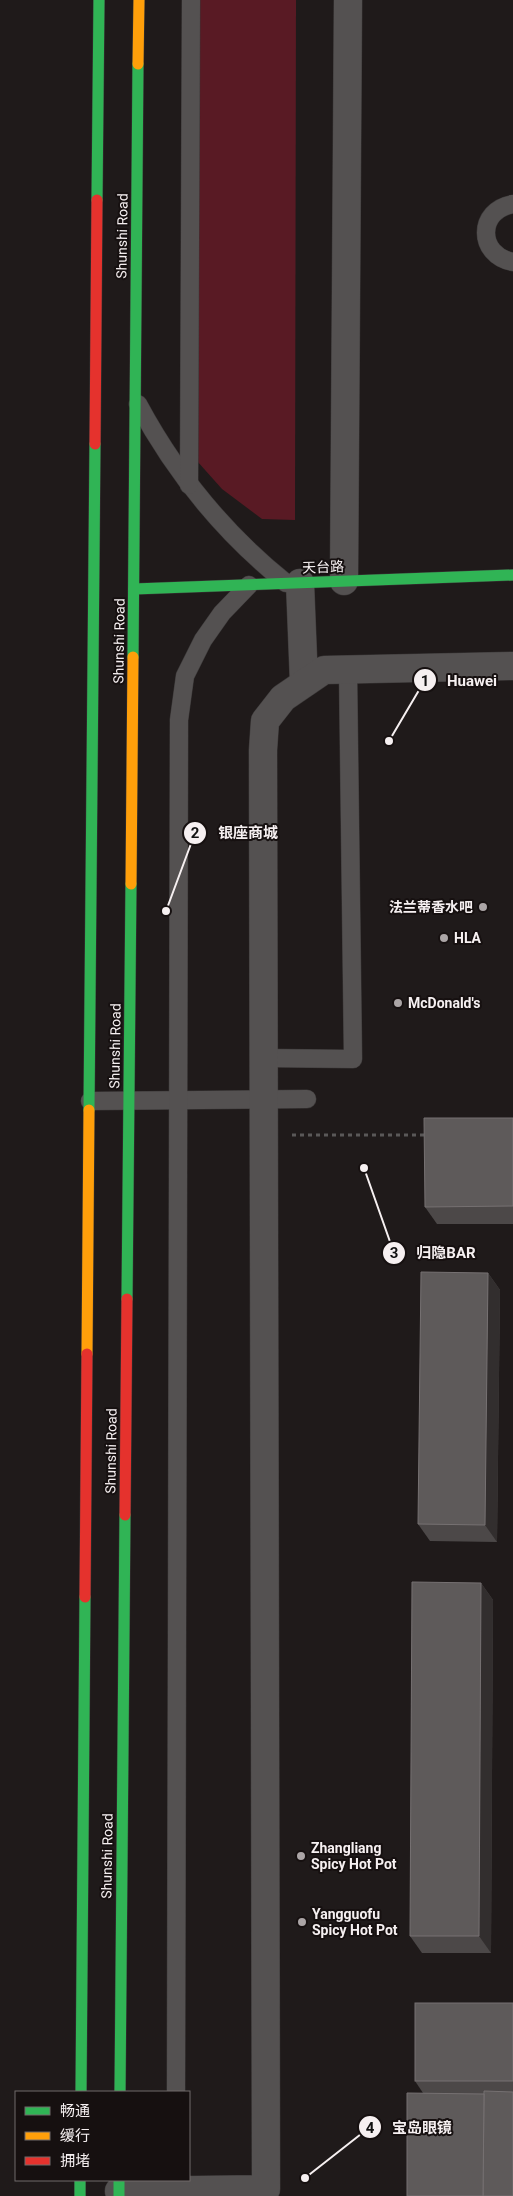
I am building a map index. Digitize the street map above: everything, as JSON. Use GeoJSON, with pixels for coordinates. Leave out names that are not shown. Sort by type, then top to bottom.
{"type":"FeatureCollection","features":[{"type":"Feature","properties":{"kind":"main road","name":"Shunshi Road"},"geometry":{"type":"LineString","coordinates":[[81,2091],[99,0]]}},
{"type":"Feature","properties":{"kind":"main road","name":"Shunshi Road"},"geometry":{"type":"LineString","coordinates":[[120,2091],[139,0]]}},
{"type":"Feature","properties":{"kind":"main road","name":"天台路"},"geometry":{"type":"LineString","coordinates":[[134,589],[513,575]]}},
{"type":"Feature","properties":{"kind":"main road"},"geometry":{"type":"LineString","coordinates":[[80,2181],[80,2196]]}},
{"type":"Feature","properties":{"kind":"street"},"geometry":{"type":"LineString","coordinates":[[344,581],[348,0]]}},
{"type":"Feature","properties":{"kind":"street"},"geometry":{"type":"LineString","coordinates":[[293,583],[304,683]]}},
{"type":"Feature","properties":{"kind":"street"},"geometry":{"type":"LineString","coordinates":[[119,2189],[266,2189],[263,750],[265,721],[284,698],[324,670],[513,666]]}},
{"type":"Feature","properties":{"kind":"lane"},"geometry":{"type":"LineString","coordinates":[[189,485],[191,0]]}},
{"type":"Feature","properties":{"kind":"lane"},"geometry":{"type":"LineString","coordinates":[[513,204],[502,206],[494,212],[486,230],[490,248],[503,260],[513,262]]}},
{"type":"Feature","properties":{"kind":"lane"},"geometry":{"type":"LineString","coordinates":[[136,399],[156,437],[189,485],[258,561],[293,583]]}},
{"type":"Feature","properties":{"kind":"lane"},"geometry":{"type":"LineString","coordinates":[[176,2091],[178,720],[185,676],[203,640],[222,612],[249,585]]}},
{"type":"Feature","properties":{"kind":"lane"},"geometry":{"type":"LineString","coordinates":[[264,1058],[353,1059],[348,670]]}},
{"type":"Feature","properties":{"kind":"lane"},"geometry":{"type":"LineString","coordinates":[[90,1101],[307,1099]]}},
{"type":"Feature","properties":{"kind":"path"},"geometry":{"type":"LineString","coordinates":[[264,1135],[436,1135]]}},
{"type":"Feature","properties":{"kind":"shaded area"},"geometry":{"type":"Polygon","coordinates":[[[191,0],[296,0],[295,520],[262,519],[222,489],[189,452],[191,0]]]}},
{"type":"Feature","properties":{"kind":"building"},"geometry":{"type":"Polygon","coordinates":[[[424,1118],[513,1118],[513,1206],[425,1207],[424,1118]]]}},
{"type":"Feature","properties":{"kind":"building"},"geometry":{"type":"Polygon","coordinates":[[[421,1272],[488,1273],[485,1525],[418,1524],[421,1272]]]}},
{"type":"Feature","properties":{"kind":"building"},"geometry":{"type":"Polygon","coordinates":[[[412,1582],[481,1583],[479,1936],[410,1936],[412,1582]]]}},
{"type":"Feature","properties":{"kind":"building"},"geometry":{"type":"Polygon","coordinates":[[[415,2003],[513,2003],[513,2081],[415,2081],[415,2003]]]}},
{"type":"Feature","properties":{"kind":"building"},"geometry":{"type":"Polygon","coordinates":[[[484,2091],[513,2092],[513,2196],[483,2196],[484,2091]]]}},
{"type":"Feature","properties":{"kind":"building"},"geometry":{"type":"Polygon","coordinates":[[[407,2093],[484,2094],[483,2196],[407,2196],[407,2093]]]}},
{"type":"Feature","properties":{"kind":"traffic: fast"},"geometry":{"type":"LineString","coordinates":[[97,200],[99,0]]}},
{"type":"Feature","properties":{"kind":"traffic: fast"},"geometry":{"type":"LineString","coordinates":[[133,657],[138,64]]}},
{"type":"Feature","properties":{"kind":"traffic: fast"},"geometry":{"type":"LineString","coordinates":[[89,1110],[95,444]]}},
{"type":"Feature","properties":{"kind":"traffic: fast"},"geometry":{"type":"LineString","coordinates":[[134,589],[513,575]]}},
{"type":"Feature","properties":{"kind":"traffic: fast"},"geometry":{"type":"LineString","coordinates":[[127,1299],[131,884]]}},
{"type":"Feature","properties":{"kind":"traffic: fast"},"geometry":{"type":"LineString","coordinates":[[120,2091],[125,1515]]}},
{"type":"Feature","properties":{"kind":"traffic: fast"},"geometry":{"type":"LineString","coordinates":[[81,2091],[85,1597]]}},
{"type":"Feature","properties":{"kind":"traffic: fast"},"geometry":{"type":"LineString","coordinates":[[80,2181],[80,2196]]}},
{"type":"Feature","properties":{"kind":"traffic: fast"},"geometry":{"type":"LineString","coordinates":[[119,2181],[119,2196]]}},
{"type":"Feature","properties":{"kind":"traffic: slow"},"geometry":{"type":"LineString","coordinates":[[138,64],[139,0]]}},
{"type":"Feature","properties":{"kind":"traffic: slow"},"geometry":{"type":"LineString","coordinates":[[131,884],[133,657]]}},
{"type":"Feature","properties":{"kind":"traffic: slow"},"geometry":{"type":"LineString","coordinates":[[87,1354],[89,1110]]}},
{"type":"Feature","properties":{"kind":"traffic: jam"},"geometry":{"type":"LineString","coordinates":[[95,444],[97,200]]}},
{"type":"Feature","properties":{"kind":"traffic: jam"},"geometry":{"type":"LineString","coordinates":[[125,1515],[127,1299]]}},
{"type":"Feature","properties":{"kind":"traffic: jam"},"geometry":{"type":"LineString","coordinates":[[85,1597],[87,1354]]}},
{"type":"Feature","properties":{"kind":"place","name":"Huawei"},"geometry":{"type":"Point","coordinates":[389,741]}},
{"type":"Feature","properties":{"kind":"place","name":"法兰蒂香水吧"},"geometry":{"type":"Point","coordinates":[483,907]}},
{"type":"Feature","properties":{"kind":"place","name":"银座商城"},"geometry":{"type":"Point","coordinates":[166,911]}},
{"type":"Feature","properties":{"kind":"place","name":"HLA"},"geometry":{"type":"Point","coordinates":[444,938]}},
{"type":"Feature","properties":{"kind":"place","name":"McDonald's"},"geometry":{"type":"Point","coordinates":[398,1003]}},
{"type":"Feature","properties":{"kind":"place","name":"归隐BAR"},"geometry":{"type":"Point","coordinates":[364,1168]}},
{"type":"Feature","properties":{"kind":"place","name":"Zhangliang Spicy Hot Pot"},"geometry":{"type":"Point","coordinates":[301,1856]}},
{"type":"Feature","properties":{"kind":"place","name":"Yangguofu Spicy Hot Pot"},"geometry":{"type":"Point","coordinates":[302,1922]}},
{"type":"Feature","properties":{"kind":"place","name":"宝岛眼镜"},"geometry":{"type":"Point","coordinates":[305,2178]}}]}
